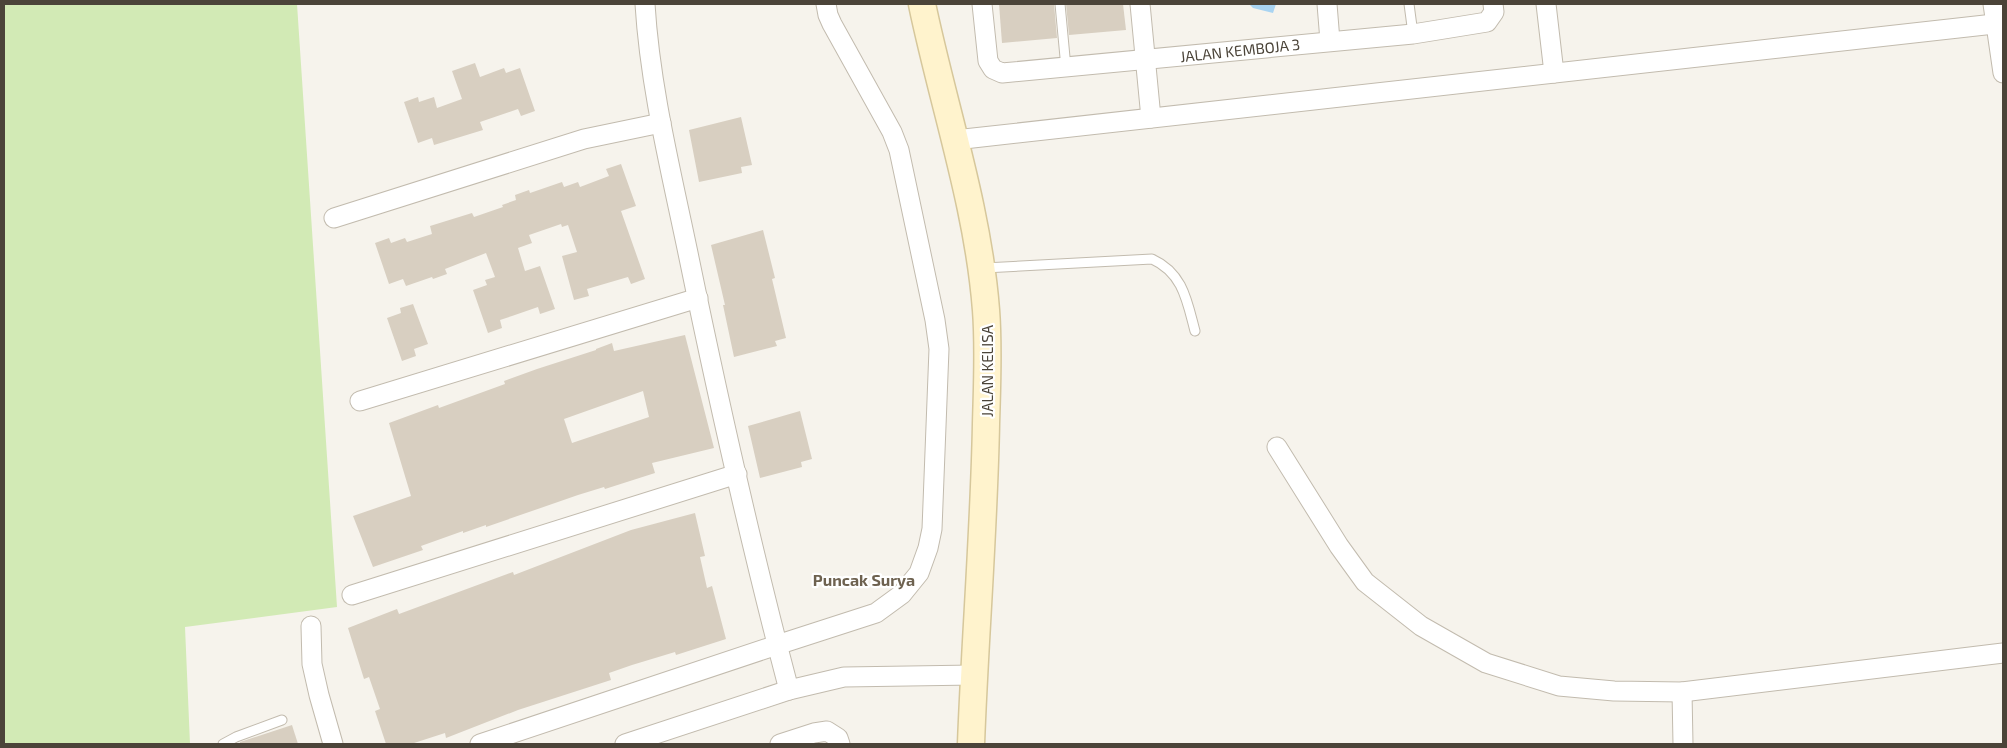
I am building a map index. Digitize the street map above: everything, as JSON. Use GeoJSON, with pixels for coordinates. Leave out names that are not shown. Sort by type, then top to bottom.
{"type":"FeatureCollection","features":[{"type":"Feature","properties":{"kind":"main road","name":"JALAN KELISA"},"geometry":{"type":"LineString","coordinates":[[922,4],[971,212],[982,268],[988,334],[986,457],[971,744]]}},
{"type":"Feature","properties":{"kind":"street"},"geometry":{"type":"LineString","coordinates":[[645,4],[662,123],[698,298],[737,474],[789,690]]}},
{"type":"Feature","properties":{"kind":"street"},"geometry":{"type":"LineString","coordinates":[[480,744],[777,644],[876,613],[902,594],[919,573],[928,548],[932,529],[939,358],[935,320],[899,150],[892,132],[832,24],[826,4]]}},
{"type":"Feature","properties":{"kind":"street","name":"JALAN KEMBOJA 3"},"geometry":{"type":"LineString","coordinates":[[982,4],[988,61],[993,69],[1002,73],[1412,34],[1487,22],[1494,12],[1493,4]]}},
{"type":"Feature","properties":{"kind":"street"},"geometry":{"type":"LineString","coordinates":[[1140,4],[1151,118]]}},
{"type":"Feature","properties":{"kind":"street"},"geometry":{"type":"LineString","coordinates":[[1327,4],[1330,41]]}},
{"type":"Feature","properties":{"kind":"street"},"geometry":{"type":"LineString","coordinates":[[1546,4],[1554,73]]}},
{"type":"Feature","properties":{"kind":"street"},"geometry":{"type":"LineString","coordinates":[[1993,4],[2000,23],[2003,73]]}},
{"type":"Feature","properties":{"kind":"street"},"geometry":{"type":"LineString","coordinates":[[954,140],[2000,23]]}},
{"type":"Feature","properties":{"kind":"street"},"geometry":{"type":"LineString","coordinates":[[334,218],[584,139],[662,123]]}},
{"type":"Feature","properties":{"kind":"street"},"geometry":{"type":"LineString","coordinates":[[360,401],[698,298]]}},
{"type":"Feature","properties":{"kind":"street"},"geometry":{"type":"LineString","coordinates":[[1277,447],[1339,546],[1365,582],[1421,626],[1486,663],[1559,686],[1614,691],[1682,692],[2003,653]]}},
{"type":"Feature","properties":{"kind":"street"},"geometry":{"type":"LineString","coordinates":[[352,595],[737,474]]}},
{"type":"Feature","properties":{"kind":"street"},"geometry":{"type":"LineString","coordinates":[[311,626],[312,664],[333,744]]}},
{"type":"Feature","properties":{"kind":"street"},"geometry":{"type":"LineString","coordinates":[[625,744],[789,690],[844,677],[974,675]]}},
{"type":"Feature","properties":{"kind":"street"},"geometry":{"type":"LineString","coordinates":[[1682,692],[1683,744]]}},
{"type":"Feature","properties":{"kind":"street"},"geometry":{"type":"LineString","coordinates":[[780,744],[814,733],[827,731],[838,738],[840,744]]}},
{"type":"Feature","properties":{"kind":"lane"},"geometry":{"type":"LineString","coordinates":[[1060,4],[1066,68]]}},
{"type":"Feature","properties":{"kind":"lane"},"geometry":{"type":"LineString","coordinates":[[1410,4],[1412,34]]}},
{"type":"Feature","properties":{"kind":"lane"},"geometry":{"type":"LineString","coordinates":[[982,268],[1152,259],[1170,269],[1177,279],[1188,302],[1196,331]]}},
{"type":"Feature","properties":{"kind":"lane"},"geometry":{"type":"LineString","coordinates":[[223,744],[236,737],[282,720]]}},
{"type":"Feature","properties":{"kind":"green space"},"geometry":{"type":"Polygon","coordinates":[[[4,4],[297,4],[337,607],[185,627],[190,744],[4,744],[4,4]]]}},
{"type":"Feature","properties":{"kind":"water"},"geometry":{"type":"Polygon","coordinates":[[[1249,4],[1276,4],[1273,13],[1253,8],[1249,4]]]}},
{"type":"Feature","properties":{"kind":"building"},"geometry":{"type":"Polygon","coordinates":[[[999,4],[1054,4],[1057,38],[1002,43],[999,4]]]}},
{"type":"Feature","properties":{"kind":"building"},"geometry":{"type":"Polygon","coordinates":[[[1066,4],[1123,4],[1126,30],[1069,35],[1066,4]]]}},
{"type":"Feature","properties":{"kind":"building"},"geometry":{"type":"Polygon","coordinates":[[[475,63],[480,77],[504,68],[506,73],[520,68],[535,111],[521,116],[518,109],[480,122],[483,130],[434,145],[432,138],[418,143],[404,102],[418,97],[419,102],[434,97],[437,108],[462,99],[452,71],[475,63]]]}},
{"type":"Feature","properties":{"kind":"building"},"geometry":{"type":"Polygon","coordinates":[[[741,117],[752,165],[741,167],[742,173],[699,182],[689,130],[741,117]]]}},
{"type":"Feature","properties":{"kind":"building"},"geometry":{"type":"Polygon","coordinates":[[[621,164],[636,206],[621,211],[645,279],[631,284],[628,277],[587,289],[589,296],[574,300],[562,256],[577,252],[568,225],[562,227],[561,224],[529,235],[532,243],[518,248],[525,271],[540,266],[555,309],[540,314],[538,307],[500,320],[502,328],[488,333],[473,290],[487,285],[485,280],[495,277],[486,253],[445,269],[447,274],[433,279],[432,277],[406,286],[403,279],[389,284],[375,243],[389,238],[391,243],[405,238],[407,242],[432,234],[430,226],[472,213],[474,217],[503,207],[502,205],[516,200],[515,195],[529,190],[530,193],[562,182],[564,187],[578,182],[580,187],[609,176],[606,169],[621,164]]]}},
{"type":"Feature","properties":{"kind":"building"},"geometry":{"type":"Polygon","coordinates":[[[763,230],[775,278],[772,279],[786,338],[775,341],[777,346],[734,357],[723,305],[725,305],[711,245],[763,230]]]}},
{"type":"Feature","properties":{"kind":"building"},"geometry":{"type":"Polygon","coordinates":[[[413,304],[428,344],[414,349],[416,356],[402,361],[387,318],[401,313],[400,308],[413,304]]]}},
{"type":"Feature","properties":{"kind":"building"},"geometry":{"type":"Polygon","coordinates":[[[685,335],[714,448],[652,463],[655,473],[605,489],[604,487],[578,495],[486,527],[486,525],[463,533],[463,531],[421,546],[423,550],[373,567],[353,516],[411,496],[389,423],[438,405],[439,408],[505,384],[504,381],[612,343],[614,351],[685,335]],[[643,391],[564,419],[572,443],[649,417],[643,391]]]}},
{"type":"Feature","properties":{"kind":"building"},"geometry":{"type":"Polygon","coordinates":[[[800,411],[812,459],[801,462],[802,467],[760,478],[748,426],[800,411]]]}},
{"type":"Feature","properties":{"kind":"building"},"geometry":{"type":"Polygon","coordinates":[[[695,513],[705,556],[700,557],[707,588],[712,586],[726,639],[676,655],[675,652],[609,673],[611,680],[518,710],[446,738],[445,733],[411,744],[386,744],[375,711],[380,709],[369,677],[364,679],[348,628],[397,609],[399,614],[513,572],[514,575],[631,530],[695,513]]]}},
{"type":"Feature","properties":{"kind":"building"},"geometry":{"type":"Polygon","coordinates":[[[292,725],[298,744],[240,744],[240,742],[292,725]]]}},
{"type":"Feature","properties":{"kind":"district","name":"Puncak Surya"},"geometry":{"type":"Point","coordinates":[864,579]}}]}
